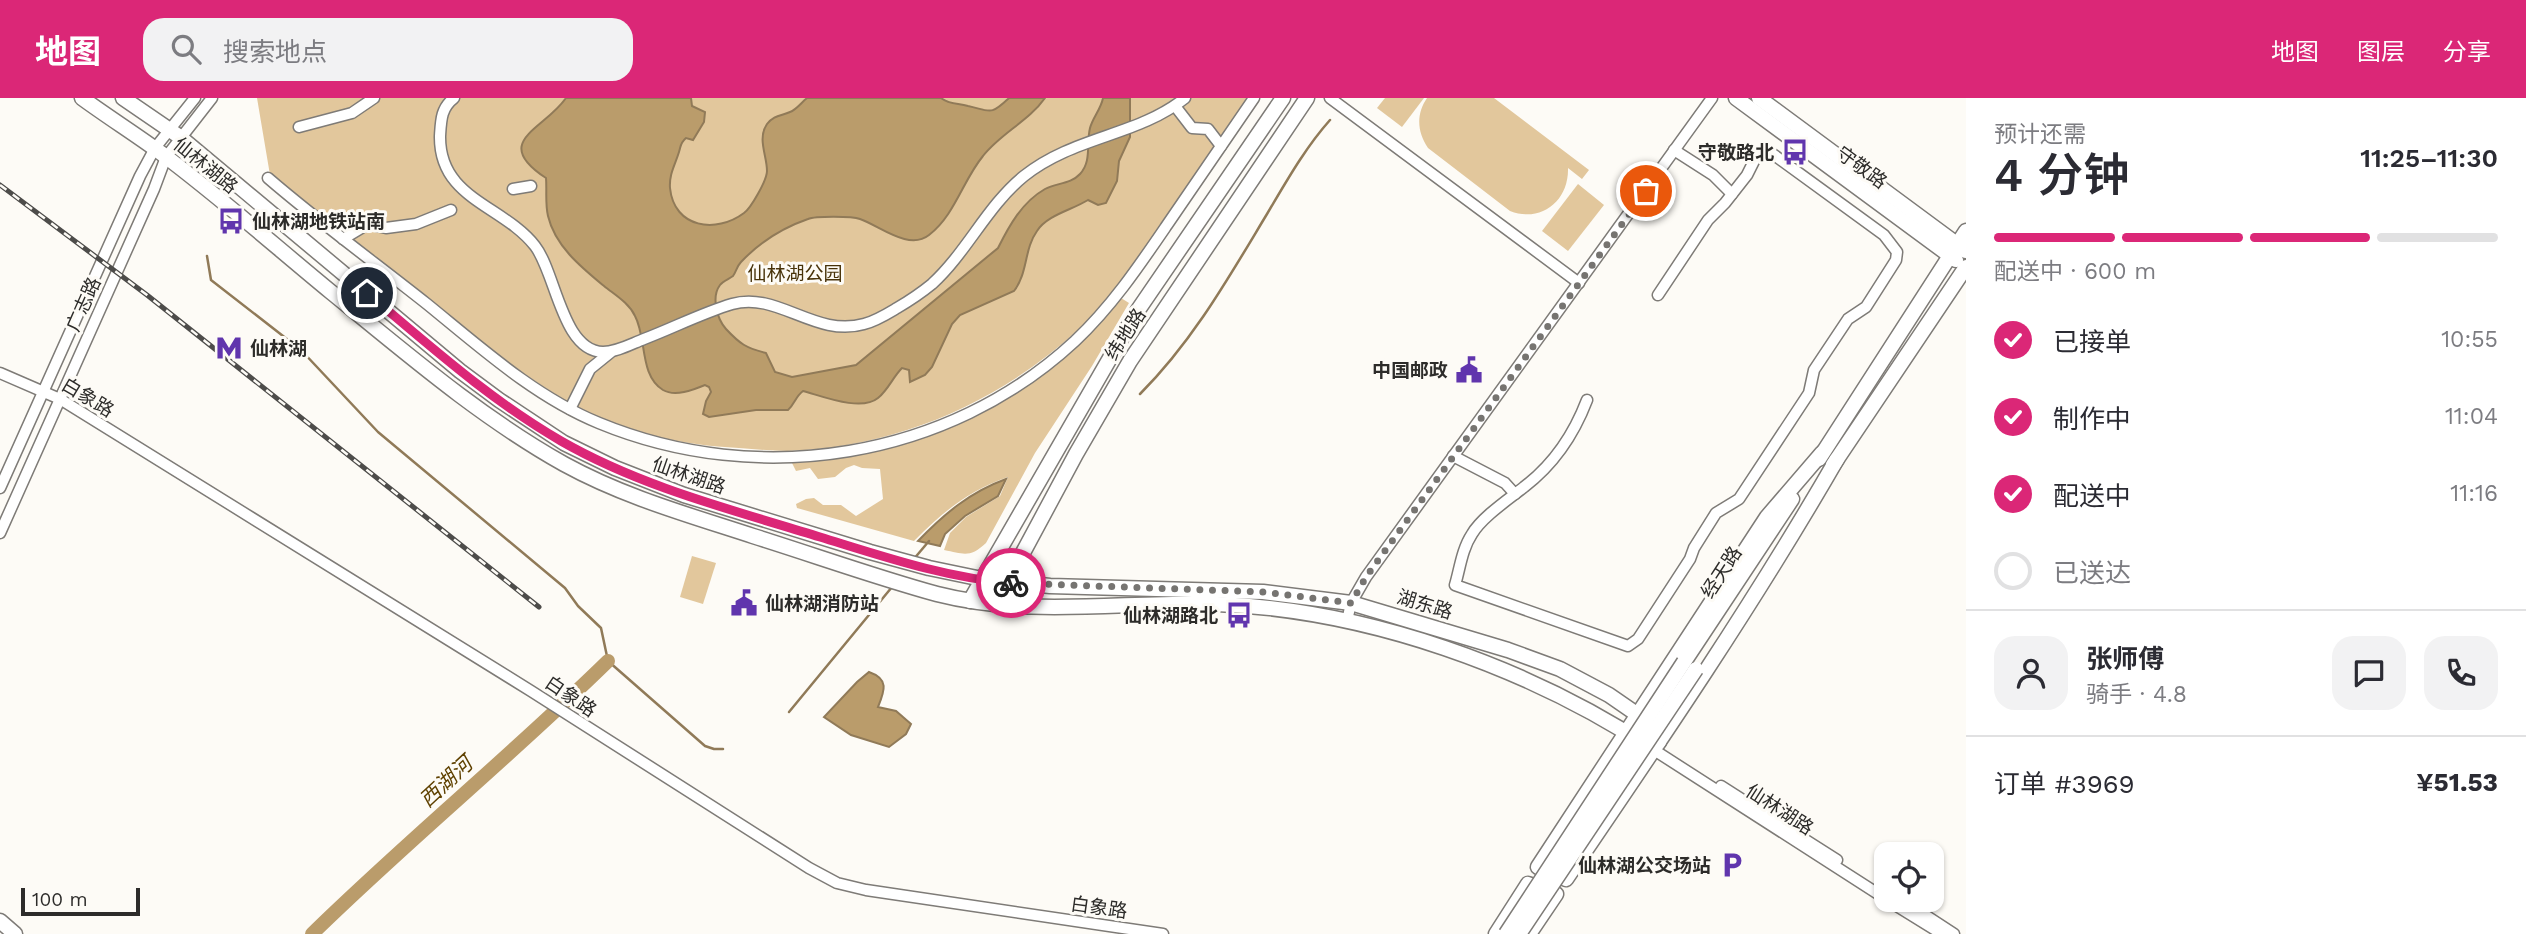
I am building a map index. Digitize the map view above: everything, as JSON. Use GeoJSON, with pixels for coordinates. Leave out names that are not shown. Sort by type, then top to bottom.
{"type":"FeatureCollection","features":[{"type":"Feature","properties":{"kind":"main road","name":"仙林湖路"},"geometry":{"type":"LineString","coordinates":[[82,98],[160,153],[465,400],[528,442],[607,486],[882,578],[970,601]]}},
{"type":"Feature","properties":{"kind":"main road","name":"仙林湖路"},"geometry":{"type":"LineString","coordinates":[[123,98],[174,133],[460,371],[539,427],[615,468],[684,495],[899,560],[982,579]]}},
{"type":"Feature","properties":{"kind":"main road","name":"纬地路"},"geometry":{"type":"LineString","coordinates":[[970,601],[1136,313],[1283,98]]}},
{"type":"Feature","properties":{"kind":"main road","name":"纬地路"},"geometry":{"type":"LineString","coordinates":[[995,603],[1076,454],[1130,362],[1307,98]]}},
{"type":"Feature","properties":{"kind":"main road","name":"守敬路"},"geometry":{"type":"LineString","coordinates":[[1736,98],[1958,251]]}},
{"type":"Feature","properties":{"kind":"main road","name":"守敬路"},"geometry":{"type":"LineString","coordinates":[[1759,98],[1958,251],[1966,267]]}},
{"type":"Feature","properties":{"kind":"main road","name":"经天路"},"geometry":{"type":"LineString","coordinates":[[1519,934],[1822,453],[1958,251],[1966,231]]}},
{"type":"Feature","properties":{"kind":"main road","name":"经天路"},"geometry":{"type":"LineString","coordinates":[[1506,934],[1690,666],[1837,459],[1966,267]]}},
{"type":"Feature","properties":{"kind":"main road"},"geometry":{"type":"LineString","coordinates":[[528,442],[539,427]]}},
{"type":"Feature","properties":{"kind":"main road"},"geometry":{"type":"LineString","coordinates":[[1822,453],[1767,517],[1538,867],[1566,879],[1790,541],[1837,459]]}},
{"type":"Feature","properties":{"kind":"main road","name":"湖东路"},"geometry":{"type":"LineString","coordinates":[[982,579],[1050,586],[1264,592],[1351,603],[1508,650],[1560,669],[1609,695],[1638,715],[1656,746]]}},
{"type":"Feature","properties":{"kind":"main road","name":"湖东路"},"geometry":{"type":"LineString","coordinates":[[970,601],[1068,609],[1218,604],[1347,621],[1440,648],[1544,688],[1656,746]]}},
{"type":"Feature","properties":{"kind":"main road"},"geometry":{"type":"LineString","coordinates":[[1542,889],[1552,873]]}},
{"type":"Feature","properties":{"kind":"main road"},"geometry":{"type":"LineString","coordinates":[[1496,934],[1528,884],[1556,894],[1529,934]]}},
{"type":"Feature","properties":{"kind":"main road"},"geometry":{"type":"LineString","coordinates":[[0,921],[15,934]]}},
{"type":"Feature","properties":{"kind":"street","name":"广志路"},"geometry":{"type":"LineString","coordinates":[[0,488],[124,213],[195,98]]}},
{"type":"Feature","properties":{"kind":"street","name":"广志路"},"geometry":{"type":"LineString","coordinates":[[174,133],[212,98]]}},
{"type":"Feature","properties":{"kind":"street"},"geometry":{"type":"LineString","coordinates":[[299,127],[352,113],[374,98]]}},
{"type":"Feature","properties":{"kind":"street"},"geometry":{"type":"LineString","coordinates":[[570,409],[590,369],[613,351],[732,304],[756,301],[825,326],[863,325],[883,317],[932,284],[1007,191],[1025,176],[1049,159],[1084,142],[1136,125],[1175,106],[1185,98]]}},
{"type":"Feature","properties":{"kind":"street"},"geometry":{"type":"LineString","coordinates":[[268,178],[483,349],[570,409],[599,423],[680,448],[717,454],[820,457],[858,451],[925,432],[1010,393],[1042,370],[1104,312],[1128,282],[1254,98]]}},
{"type":"Feature","properties":{"kind":"street"},"geometry":{"type":"LineString","coordinates":[[1329,98],[1579,283]]}},
{"type":"Feature","properties":{"kind":"street"},"geometry":{"type":"LineString","coordinates":[[1347,621],[1351,603],[1366,577],[1712,98]]}},
{"type":"Feature","properties":{"kind":"street"},"geometry":{"type":"LineString","coordinates":[[450,99],[443,109],[440,130],[441,154],[445,166],[456,183],[471,198],[503,216],[534,245],[546,264],[565,318],[578,339],[590,369]]}},
{"type":"Feature","properties":{"kind":"street"},"geometry":{"type":"LineString","coordinates":[[1175,106],[1192,128],[1208,129],[1221,146]]}},
{"type":"Feature","properties":{"kind":"street"},"geometry":{"type":"LineString","coordinates":[[1674,150],[1713,175],[1732,194]]}},
{"type":"Feature","properties":{"kind":"street"},"geometry":{"type":"LineString","coordinates":[[1587,400],[1576,428],[1567,441],[1535,478],[1473,533],[1465,547],[1455,585],[1628,646],[1638,639],[1690,559],[1716,513],[1740,499],[1809,393],[1814,370],[1848,319],[1866,307],[1896,260],[1897,252],[1884,235],[1764,150],[1759,153],[1726,204],[1708,220],[1657,295]]}},
{"type":"Feature","properties":{"kind":"street","name":"广志路"},"geometry":{"type":"LineString","coordinates":[[0,533],[140,221],[160,153]]}},
{"type":"Feature","properties":{"kind":"street"},"geometry":{"type":"LineString","coordinates":[[513,188],[531,186]]}},
{"type":"Feature","properties":{"kind":"street"},"geometry":{"type":"LineString","coordinates":[[344,239],[363,227],[372,225],[387,228],[416,224],[451,210]]}},
{"type":"Feature","properties":{"kind":"street"},"geometry":{"type":"LineString","coordinates":[[124,213],[130,212],[140,221]]}},
{"type":"Feature","properties":{"kind":"street"},"geometry":{"type":"LineString","coordinates":[[578,339],[595,350],[613,351]]}},
{"type":"Feature","properties":{"kind":"street","name":"白象路"},"geometry":{"type":"LineString","coordinates":[[0,373],[60,399],[837,883],[866,890],[1163,934]]}},
{"type":"Feature","properties":{"kind":"street"},"geometry":{"type":"LineString","coordinates":[[1453,456],[1505,483],[1515,494]]}},
{"type":"Feature","properties":{"kind":"street","name":"仙林湖路"},"geometry":{"type":"LineString","coordinates":[[1656,746],[1874,882]]}},
{"type":"Feature","properties":{"kind":"street","name":"仙林湖路"},"geometry":{"type":"LineString","coordinates":[[1656,746],[1874,890]]}},
{"type":"Feature","properties":{"kind":"street","name":"仙林湖路"},"geometry":{"type":"LineString","coordinates":[[1907,912],[1942,934]]}},
{"type":"Feature","properties":{"kind":"street"},"geometry":{"type":"LineString","coordinates":[[1920,912],[1954,934]]}},
{"type":"Feature","properties":{"kind":"green space","name":"仙林湖公园"},"geometry":{"type":"Polygon","coordinates":[[[257,98],[1247,98],[1111,294],[1079,329],[1048,355],[981,399],[906,430],[868,441],[787,451],[696,444],[634,431],[594,416],[536,382],[481,342],[270,175],[257,98]]]}},
{"type":"Feature","properties":{"kind":"green space"},"geometry":{"type":"Polygon","coordinates":[[[1385,98],[1424,98],[1402,127],[1377,108],[1385,98]]]}},
{"type":"Feature","properties":{"kind":"green space"},"geometry":{"type":"Polygon","coordinates":[[[1427,98],[1494,98],[1589,170],[1582,179],[1568,168],[1564,190],[1551,206],[1542,211],[1521,214],[1510,211],[1428,148],[1419,123],[1427,98]]]}},
{"type":"Feature","properties":{"kind":"green space"},"geometry":{"type":"Polygon","coordinates":[[[1578,184],[1604,205],[1568,251],[1542,231],[1578,184]]]}},
{"type":"Feature","properties":{"kind":"green space"},"geometry":{"type":"Polygon","coordinates":[[[1121,298],[1129,303],[1092,366],[1035,453],[986,543],[976,551],[962,553],[944,550],[950,533],[966,517],[1000,496],[1008,477],[957,503],[914,541],[797,508],[796,504],[814,498],[823,505],[841,505],[856,516],[883,499],[880,469],[854,465],[835,477],[818,479],[810,468],[796,471],[792,463],[872,452],[948,428],[985,411],[1052,368],[1082,341],[1121,298]]]}},
{"type":"Feature","properties":{"kind":"green space"},"geometry":{"type":"Polygon","coordinates":[[[692,556],[716,563],[703,604],[680,597],[692,556]]]}},
{"type":"Feature","properties":{"kind":"shaded area"},"geometry":{"type":"Polygon","coordinates":[[[566,98],[691,98],[692,106],[705,112],[704,122],[693,140],[686,138],[682,143],[671,174],[670,188],[679,212],[688,219],[709,225],[733,220],[751,206],[762,187],[767,171],[763,135],[767,124],[775,117],[792,111],[807,98],[941,98],[951,103],[990,111],[1009,98],[1045,98],[1031,114],[998,140],[983,156],[946,218],[929,235],[921,239],[904,239],[856,218],[812,218],[763,242],[738,265],[733,276],[717,290],[716,302],[720,320],[744,345],[766,353],[775,372],[792,377],[856,365],[998,248],[1012,223],[1037,194],[1072,180],[1084,169],[1090,128],[1103,98],[1130,98],[1130,137],[1119,161],[1117,181],[1106,203],[1098,205],[1088,200],[1041,225],[1030,245],[1022,277],[1014,291],[960,315],[952,324],[932,367],[925,375],[910,382],[909,370],[902,368],[882,395],[862,404],[841,402],[803,391],[788,410],[756,410],[709,417],[703,414],[711,392],[709,387],[705,385],[690,391],[673,393],[663,390],[655,383],[647,366],[639,325],[632,311],[570,255],[551,227],[546,178],[530,165],[522,154],[522,145],[527,136],[566,98]]]}},
{"type":"Feature","properties":{"kind":"shaded area"},"geometry":{"type":"Polygon","coordinates":[[[1006,479],[998,496],[965,516],[945,534],[940,546],[918,541],[958,505],[981,490],[1006,479]]]}},
{"type":"Feature","properties":{"kind":"shaded area"},"geometry":{"type":"Polygon","coordinates":[[[869,672],[880,678],[884,686],[878,707],[896,711],[911,724],[906,734],[889,747],[851,735],[824,717],[869,672]]]}},
{"type":"Feature","properties":{"kind":"waterway"},"geometry":{"type":"LineString","coordinates":[[1140,394],[1193,330],[1224,285],[1296,166],[1330,120]]}},
{"type":"Feature","properties":{"kind":"waterway"},"geometry":{"type":"LineString","coordinates":[[207,256],[211,280],[301,350],[378,432],[565,588],[578,606],[601,628],[608,661],[705,746],[723,749]]}},
{"type":"Feature","properties":{"kind":"waterway"},"geometry":{"type":"LineString","coordinates":[[913,560],[929,541]]}},
{"type":"Feature","properties":{"kind":"waterway"},"geometry":{"type":"LineString","coordinates":[[789,712],[892,587]]}},
{"type":"Feature","properties":{"kind":"waterway","name":"西湖河"},"geometry":{"type":"LineString","coordinates":[[312,934],[608,661]]}},
{"type":"Feature","properties":{"kind":"railway"},"geometry":{"type":"LineString","coordinates":[[0,185],[147,295],[539,607]]}},
{"type":"Feature","properties":{"kind":"way so far"},"geometry":{"type":"LineString","coordinates":[[1011,583],[1264,592],[1351,603],[1366,577],[1646,191]]}},
{"type":"Feature","properties":{"kind":"place","name":"守敬路北"},"geometry":{"type":"Point","coordinates":[1795,152]}},
{"type":"Feature","properties":{"kind":"place","name":"仙林湖地铁站南"},"geometry":{"type":"Point","coordinates":[231,221]}},
{"type":"Feature","properties":{"kind":"place","name":"仙林湖"},"geometry":{"type":"Point","coordinates":[229,348]}},
{"type":"Feature","properties":{"kind":"place","name":"中国邮政"},"geometry":{"type":"Point","coordinates":[1469,370]}},
{"type":"Feature","properties":{"kind":"place","name":"仙林湖消防站"},"geometry":{"type":"Point","coordinates":[744,603]}},
{"type":"Feature","properties":{"kind":"place","name":"仙林湖路北"},"geometry":{"type":"Point","coordinates":[1239,615]}},
{"type":"Feature","properties":{"kind":"place","name":"仙林湖公交场站"},"geometry":{"type":"Point","coordinates":[1732,865]}},
{"type":"Feature","properties":{"kind":"route"},"geometry":{"type":"LineString","coordinates":[[367,293],[499,400],[564,443],[615,468],[684,495],[870,552],[929,568],[1011,583]]}}]}
